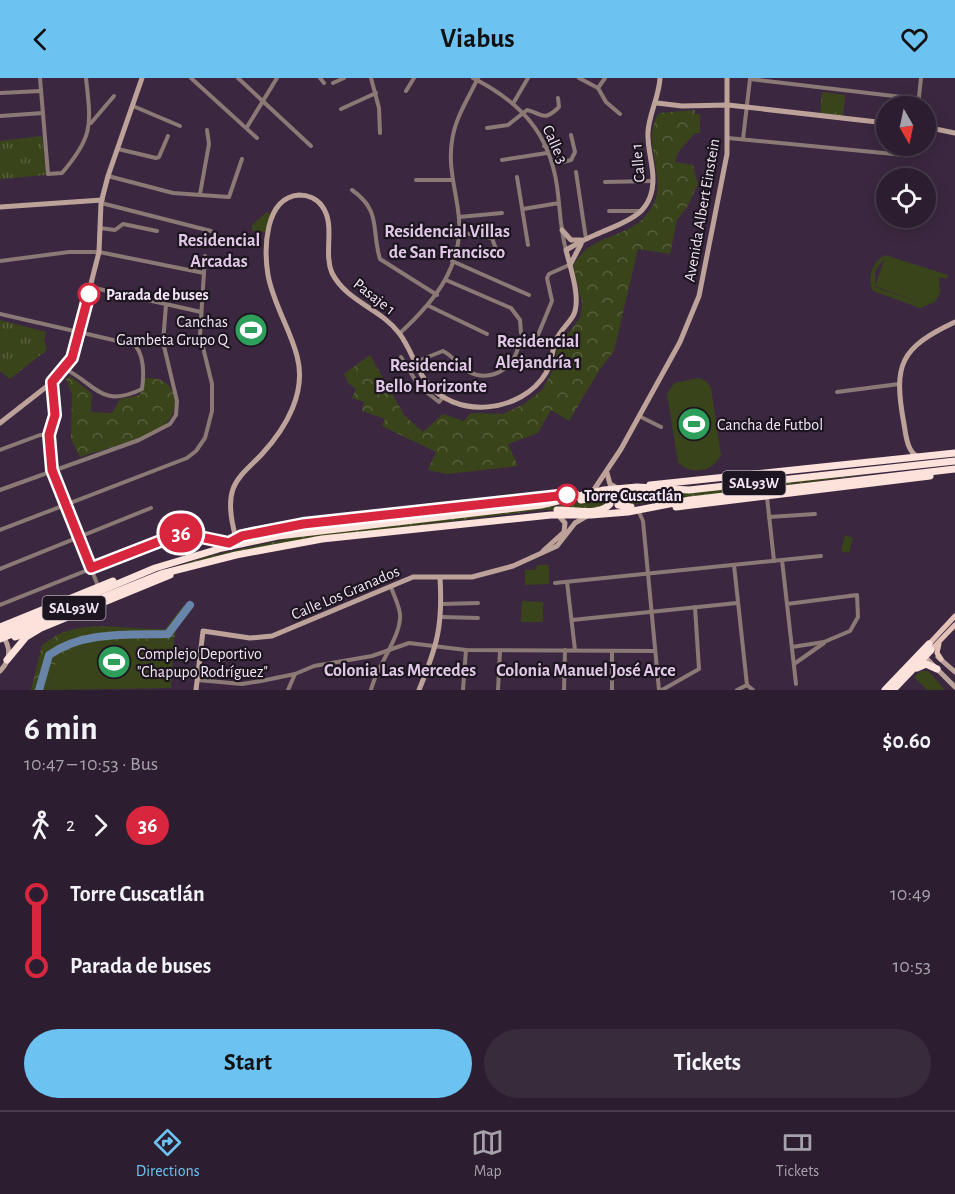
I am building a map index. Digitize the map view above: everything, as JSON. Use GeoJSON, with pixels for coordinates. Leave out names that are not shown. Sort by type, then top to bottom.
{"type":"FeatureCollection","features":[{"type":"Feature","properties":{"kind":"highway"},"geometry":{"type":"LineString","coordinates":[[637,487],[955,453]]}},
{"type":"Feature","properties":{"kind":"highway","name":"SAL93W"},"geometry":{"type":"LineString","coordinates":[[0,633],[30,627],[155,568],[225,545],[293,534],[541,505],[593,491],[618,488],[689,490],[955,461]]}},
{"type":"Feature","properties":{"kind":"highway"},"geometry":{"type":"LineString","coordinates":[[819,475],[863,464]]}},
{"type":"Feature","properties":{"kind":"highway","name":"SAL93W"},"geometry":{"type":"LineString","coordinates":[[0,639],[208,561],[337,537],[513,518],[591,515],[640,510],[690,500],[955,469]]}},
{"type":"Feature","properties":{"kind":"highway"},"geometry":{"type":"LineString","coordinates":[[640,510],[955,474]]}},
{"type":"Feature","properties":{"kind":"highway"},"geometry":{"type":"LineString","coordinates":[[820,486],[869,485]]}},
{"type":"Feature","properties":{"kind":"highway"},"geometry":{"type":"LineString","coordinates":[[689,490],[623,495],[618,497],[617,503],[621,507],[628,508],[690,500]]}},
{"type":"Feature","properties":{"kind":"highway"},"geometry":{"type":"LineString","coordinates":[[225,545],[236,538],[303,524],[593,491]]}},
{"type":"Feature","properties":{"kind":"highway"},"geometry":{"type":"LineString","coordinates":[[513,518],[560,510],[603,510],[610,502],[608,498],[600,496],[562,504],[541,505]]}},
{"type":"Feature","properties":{"kind":"highway"},"geometry":{"type":"LineString","coordinates":[[447,507],[461,513]]}},
{"type":"Feature","properties":{"kind":"highway"},"geometry":{"type":"LineString","coordinates":[[0,627],[98,586],[155,568]]}},
{"type":"Feature","properties":{"kind":"highway"},"geometry":{"type":"LineString","coordinates":[[15,620],[10,627],[12,636],[18,637],[30,627]]}},
{"type":"Feature","properties":{"kind":"highway"},"geometry":{"type":"LineString","coordinates":[[3,668],[30,627]]}},
{"type":"Feature","properties":{"kind":"highway"},"geometry":{"type":"LineString","coordinates":[[892,690],[938,639]]}},
{"type":"Feature","properties":{"kind":"highway"},"geometry":{"type":"LineString","coordinates":[[885,690],[905,673],[929,647]]}},
{"type":"Feature","properties":{"kind":"highway"},"geometry":{"type":"LineString","coordinates":[[905,673],[924,664],[937,669]]}},
{"type":"Feature","properties":{"kind":"main road"},"geometry":{"type":"LineString","coordinates":[[941,659],[937,651],[938,639],[955,616]]}},
{"type":"Feature","properties":{"kind":"main road"},"geometry":{"type":"LineString","coordinates":[[929,647],[955,625]]}},
{"type":"Feature","properties":{"kind":"street"},"geometry":{"type":"LineString","coordinates":[[40,78],[48,174],[62,173],[74,160],[86,140],[91,123],[86,78]]}},
{"type":"Feature","properties":{"kind":"street"},"geometry":{"type":"LineString","coordinates":[[0,423],[68,368],[99,252],[102,201],[108,176],[142,78]]}},
{"type":"Feature","properties":{"kind":"street"},"geometry":{"type":"LineString","coordinates":[[191,78],[257,138]]}},
{"type":"Feature","properties":{"kind":"street"},"geometry":{"type":"LineString","coordinates":[[238,78],[311,146]]}},
{"type":"Feature","properties":{"kind":"street"},"geometry":{"type":"LineString","coordinates":[[247,127],[277,78]]}},
{"type":"Feature","properties":{"kind":"street"},"geometry":{"type":"LineString","coordinates":[[320,78],[324,83]]}},
{"type":"Feature","properties":{"kind":"street"},"geometry":{"type":"LineString","coordinates":[[333,83],[344,78]]}},
{"type":"Feature","properties":{"kind":"street"},"geometry":{"type":"LineString","coordinates":[[371,78],[376,93],[380,133]]}},
{"type":"Feature","properties":{"kind":"street"},"geometry":{"type":"LineString","coordinates":[[406,91],[414,78]]}},
{"type":"Feature","properties":{"kind":"street"},"geometry":{"type":"LineString","coordinates":[[514,102],[528,78]]}},
{"type":"Feature","properties":{"kind":"street"},"geometry":{"type":"LineString","coordinates":[[579,78],[598,88],[606,102],[620,114]]}},
{"type":"Feature","properties":{"kind":"street"},"geometry":{"type":"LineString","coordinates":[[598,88],[605,78]]}},
{"type":"Feature","properties":{"kind":"street","name":"Calle 1"},"geometry":{"type":"LineString","coordinates":[[642,211],[650,197],[653,181],[648,128],[657,103],[660,78]]}},
{"type":"Feature","properties":{"kind":"street","name":"Avenida Albert Einstein"},"geometry":{"type":"LineString","coordinates":[[593,491],[639,416],[680,342],[699,296],[720,196],[728,138],[727,78]]}},
{"type":"Feature","properties":{"kind":"street"},"geometry":{"type":"LineString","coordinates":[[743,139],[750,78],[895,96]]}},
{"type":"Feature","properties":{"kind":"street"},"geometry":{"type":"LineString","coordinates":[[919,96],[921,78]]}},
{"type":"Feature","properties":{"kind":"street"},"geometry":{"type":"LineString","coordinates":[[399,333],[429,306],[446,280],[452,261],[459,217],[452,180],[452,142],[457,119],[476,79]]}},
{"type":"Feature","properties":{"kind":"street","name":"Calle 3"},"geometry":{"type":"LineString","coordinates":[[476,79],[514,102],[524,112],[544,147],[555,172],[566,250]]}},
{"type":"Feature","properties":{"kind":"street"},"geometry":{"type":"LineString","coordinates":[[0,93],[41,91]]}},
{"type":"Feature","properties":{"kind":"street"},"geometry":{"type":"LineString","coordinates":[[341,109],[376,93]]}},
{"type":"Feature","properties":{"kind":"street"},"geometry":{"type":"LineString","coordinates":[[91,123],[114,96]]}},
{"type":"Feature","properties":{"kind":"street"},"geometry":{"type":"LineString","coordinates":[[487,128],[508,125],[528,110],[539,116],[547,116],[559,107],[558,98]]}},
{"type":"Feature","properties":{"kind":"street"},"geometry":{"type":"LineString","coordinates":[[657,103],[682,106],[728,105],[876,122]]}},
{"type":"Feature","properties":{"kind":"street"},"geometry":{"type":"LineString","coordinates":[[133,106],[180,126]]}},
{"type":"Feature","properties":{"kind":"street"},"geometry":{"type":"LineString","coordinates":[[0,116],[43,113]]}},
{"type":"Feature","properties":{"kind":"street"},"geometry":{"type":"LineString","coordinates":[[936,129],[955,133]]}},
{"type":"Feature","properties":{"kind":"street"},"geometry":{"type":"LineString","coordinates":[[200,194],[209,144],[207,130]]}},
{"type":"Feature","properties":{"kind":"street"},"geometry":{"type":"LineString","coordinates":[[544,147],[550,147],[560,160],[571,160],[575,152],[571,135]]}},
{"type":"Feature","properties":{"kind":"street"},"geometry":{"type":"LineString","coordinates":[[116,148],[156,158],[159,157],[168,136]]}},
{"type":"Feature","properties":{"kind":"street"},"geometry":{"type":"LineString","coordinates":[[728,138],[876,152]]}},
{"type":"Feature","properties":{"kind":"street"},"geometry":{"type":"LineString","coordinates":[[502,160],[547,153]]}},
{"type":"Feature","properties":{"kind":"street"},"geometry":{"type":"LineString","coordinates":[[108,176],[173,193],[229,197],[242,159]]}},
{"type":"Feature","properties":{"kind":"street"},"geometry":{"type":"LineString","coordinates":[[576,172],[586,239]]}},
{"type":"Feature","properties":{"kind":"street"},"geometry":{"type":"LineString","coordinates":[[517,177],[528,245]]}},
{"type":"Feature","properties":{"kind":"street"},"geometry":{"type":"LineString","coordinates":[[416,180],[452,180]]}},
{"type":"Feature","properties":{"kind":"street"},"geometry":{"type":"LineString","coordinates":[[605,182],[653,181]]}},
{"type":"Feature","properties":{"kind":"street"},"geometry":{"type":"LineString","coordinates":[[352,190],[365,200],[374,217],[380,260],[437,295]]}},
{"type":"Feature","properties":{"kind":"street","name":"Pasaje 1"},"geometry":{"type":"LineString","coordinates":[[236,538],[231,504],[233,489],[280,430],[295,403],[300,387],[300,367],[294,344],[268,275],[270,223],[281,202],[300,195],[318,202],[328,218],[328,256],[337,281],[347,294],[399,333],[425,381],[444,396],[464,405],[491,407],[512,402],[533,388],[546,373],[559,334],[574,311],[577,297],[570,266]]}},
{"type":"Feature","properties":{"kind":"street"},"geometry":{"type":"LineString","coordinates":[[0,207],[102,201],[211,231]]}},
{"type":"Feature","properties":{"kind":"street"},"geometry":{"type":"LineString","coordinates":[[523,209],[559,203]]}},
{"type":"Feature","properties":{"kind":"street"},"geometry":{"type":"LineString","coordinates":[[609,211],[642,211]]}},
{"type":"Feature","properties":{"kind":"street"},"geometry":{"type":"LineString","coordinates":[[570,266],[566,250],[586,239],[626,224],[642,211]]}},
{"type":"Feature","properties":{"kind":"street"},"geometry":{"type":"LineString","coordinates":[[459,217],[502,213]]}},
{"type":"Feature","properties":{"kind":"street"},"geometry":{"type":"LineString","coordinates":[[100,228],[115,230],[123,224],[157,231]]}},
{"type":"Feature","properties":{"kind":"street"},"geometry":{"type":"LineString","coordinates":[[562,230],[571,240],[586,239]]}},
{"type":"Feature","properties":{"kind":"street"},"geometry":{"type":"LineString","coordinates":[[458,232],[492,238],[497,252]]}},
{"type":"Feature","properties":{"kind":"street"},"geometry":{"type":"LineString","coordinates":[[570,266],[575,251],[586,239]]}},
{"type":"Feature","properties":{"kind":"street"},"geometry":{"type":"LineString","coordinates":[[0,261],[69,252],[99,252],[204,273]]}},
{"type":"Feature","properties":{"kind":"street"},"geometry":{"type":"LineString","coordinates":[[0,530],[187,458],[199,448],[210,423],[213,398],[201,347],[205,256]]}},
{"type":"Feature","properties":{"kind":"street"},"geometry":{"type":"LineString","coordinates":[[452,261],[529,295]]}},
{"type":"Feature","properties":{"kind":"street"},"geometry":{"type":"LineString","coordinates":[[538,335],[552,301],[549,274],[570,266]]}},
{"type":"Feature","properties":{"kind":"street"},"geometry":{"type":"LineString","coordinates":[[446,280],[511,308],[520,320],[521,333]]}},
{"type":"Feature","properties":{"kind":"street"},"geometry":{"type":"LineString","coordinates":[[90,287],[201,312]]}},
{"type":"Feature","properties":{"kind":"street"},"geometry":{"type":"LineString","coordinates":[[0,490],[166,428],[174,419],[177,401],[163,342],[166,305]]}},
{"type":"Feature","properties":{"kind":"street"},"geometry":{"type":"LineString","coordinates":[[429,306],[487,334]]}},
{"type":"Feature","properties":{"kind":"street"},"geometry":{"type":"LineString","coordinates":[[0,314],[135,345],[140,351],[144,378],[142,389],[118,397],[100,393],[68,368]]}},
{"type":"Feature","properties":{"kind":"street"},"geometry":{"type":"LineString","coordinates":[[901,459],[906,453],[907,442],[899,384],[903,362],[915,345],[927,335],[955,322]]}},
{"type":"Feature","properties":{"kind":"street"},"geometry":{"type":"LineString","coordinates":[[415,362],[443,351],[472,374],[492,375],[504,370],[512,363],[519,339]]}},
{"type":"Feature","properties":{"kind":"street"},"geometry":{"type":"LineString","coordinates":[[0,418],[52,377],[72,352]]}},
{"type":"Feature","properties":{"kind":"street"},"geometry":{"type":"LineString","coordinates":[[401,357],[419,386],[439,402],[444,396]]}},
{"type":"Feature","properties":{"kind":"street"},"geometry":{"type":"LineString","coordinates":[[52,382],[55,415],[49,435],[52,470],[98,586]]}},
{"type":"Feature","properties":{"kind":"street"},"geometry":{"type":"LineString","coordinates":[[837,392],[899,384]]}},
{"type":"Feature","properties":{"kind":"street"},"geometry":{"type":"LineString","coordinates":[[43,389],[53,398]]}},
{"type":"Feature","properties":{"kind":"street"},"geometry":{"type":"LineString","coordinates":[[639,416],[661,427]]}},
{"type":"Feature","properties":{"kind":"street"},"geometry":{"type":"LineString","coordinates":[[0,450],[40,435],[49,435]]}},
{"type":"Feature","properties":{"kind":"street"},"geometry":{"type":"LineString","coordinates":[[907,442],[911,452],[918,457]]}},
{"type":"Feature","properties":{"kind":"street"},"geometry":{"type":"LineString","coordinates":[[608,468],[608,481],[618,488]]}},
{"type":"Feature","properties":{"kind":"street"},"geometry":{"type":"LineString","coordinates":[[767,497],[774,561]]}},
{"type":"Feature","properties":{"kind":"street"},"geometry":{"type":"LineString","coordinates":[[0,569],[151,508]]}},
{"type":"Feature","properties":{"kind":"street"},"geometry":{"type":"LineString","coordinates":[[643,521],[650,509]]}},
{"type":"Feature","properties":{"kind":"street"},"geometry":{"type":"LineString","coordinates":[[640,510],[661,690],[699,669],[695,607]]}},
{"type":"Feature","properties":{"kind":"street"},"geometry":{"type":"LineString","coordinates":[[769,517],[815,514]]}},
{"type":"Feature","properties":{"kind":"street","name":"Calle Los Granados"},"geometry":{"type":"LineString","coordinates":[[531,559],[564,532],[564,519],[551,515]]}},
{"type":"Feature","properties":{"kind":"street","name":"Calle Los Granados"},"geometry":{"type":"LineString","coordinates":[[196,680],[203,631],[250,638],[272,636],[413,578],[483,575],[531,559],[557,546],[580,519],[591,515]]}},
{"type":"Feature","properties":{"kind":"street"},"geometry":{"type":"LineString","coordinates":[[0,605],[181,533],[225,545]]}},
{"type":"Feature","properties":{"kind":"street"},"geometry":{"type":"LineString","coordinates":[[555,583],[821,556]]}},
{"type":"Feature","properties":{"kind":"street"},"geometry":{"type":"LineString","coordinates":[[782,560],[796,684]]}},
{"type":"Feature","properties":{"kind":"street"},"geometry":{"type":"LineString","coordinates":[[734,565],[747,685],[753,690]]}},
{"type":"Feature","properties":{"kind":"street"},"geometry":{"type":"LineString","coordinates":[[419,690],[437,648],[442,617],[440,578]]}},
{"type":"Feature","properties":{"kind":"street"},"geometry":{"type":"LineString","coordinates":[[567,582],[575,650]]}},
{"type":"Feature","properties":{"kind":"street"},"geometry":{"type":"LineString","coordinates":[[371,690],[374,676],[399,627],[400,615],[391,587]]}},
{"type":"Feature","properties":{"kind":"street"},"geometry":{"type":"LineString","coordinates":[[787,604],[857,595],[859,609],[855,625],[850,631],[824,642],[794,664]]}},
{"type":"Feature","properties":{"kind":"street"},"geometry":{"type":"LineString","coordinates":[[442,604],[478,603]]}},
{"type":"Feature","properties":{"kind":"street"},"geometry":{"type":"LineString","coordinates":[[573,620],[737,603]]}},
{"type":"Feature","properties":{"kind":"street"},"geometry":{"type":"LineString","coordinates":[[442,617],[478,618]]}},
{"type":"Feature","properties":{"kind":"street"},"geometry":{"type":"LineString","coordinates":[[0,633],[8,646],[3,668]]}},
{"type":"Feature","properties":{"kind":"street"},"geometry":{"type":"LineString","coordinates":[[792,647],[824,642]]}},
{"type":"Feature","properties":{"kind":"street"},"geometry":{"type":"LineString","coordinates":[[196,690],[196,680],[242,684],[295,674],[314,666],[354,660],[409,644],[424,643],[437,648],[500,651],[655,651]]}},
{"type":"Feature","properties":{"kind":"street"},"geometry":{"type":"LineString","coordinates":[[929,647],[953,670],[943,675]]}},
{"type":"Feature","properties":{"kind":"street"},"geometry":{"type":"LineString","coordinates":[[463,690],[466,650]]}},
{"type":"Feature","properties":{"kind":"street"},"geometry":{"type":"LineString","coordinates":[[564,690],[565,650]]}},
{"type":"Feature","properties":{"kind":"street"},"geometry":{"type":"LineString","coordinates":[[498,690],[500,651]]}},
{"type":"Feature","properties":{"kind":"street"},"geometry":{"type":"LineString","coordinates":[[612,651],[612,690]]}},
{"type":"Feature","properties":{"kind":"street"},"geometry":{"type":"LineString","coordinates":[[923,655],[955,687]]}},
{"type":"Feature","properties":{"kind":"street"},"geometry":{"type":"LineString","coordinates":[[288,690],[295,674]]}},
{"type":"Feature","properties":{"kind":"street"},"geometry":{"type":"LineString","coordinates":[[287,676],[291,681]]}},
{"type":"Feature","properties":{"kind":"street"},"geometry":{"type":"LineString","coordinates":[[737,690],[747,685]]}},
{"type":"Feature","properties":{"kind":"green space"},"geometry":{"type":"Polygon","coordinates":[[[822,92],[845,95],[843,117],[820,114],[822,92]]]}},
{"type":"Feature","properties":{"kind":"green space"},"geometry":{"type":"Polygon","coordinates":[[[695,110],[695,114],[700,114],[700,133],[695,133],[678,152],[675,162],[693,165],[698,184],[687,207],[677,220],[670,254],[638,249],[614,351],[600,369],[569,421],[551,410],[538,433],[508,444],[518,466],[447,474],[428,470],[436,452],[382,426],[385,419],[362,411],[364,402],[352,398],[356,389],[348,383],[344,374],[370,355],[404,415],[423,432],[443,414],[464,421],[471,413],[503,414],[524,404],[542,390],[554,368],[557,348],[580,318],[582,303],[573,266],[581,254],[591,246],[636,224],[646,216],[654,203],[657,192],[658,181],[652,135],[659,113],[695,110]]]}},
{"type":"Feature","properties":{"kind":"green space"},"geometry":{"type":"Polygon","coordinates":[[[42,136],[46,175],[0,179],[0,141],[42,136]]]}},
{"type":"Feature","properties":{"kind":"green space"},"geometry":{"type":"Polygon","coordinates":[[[267,212],[272,215],[267,232],[252,231],[252,225],[267,212]]]}},
{"type":"Feature","properties":{"kind":"green space"},"geometry":{"type":"Polygon","coordinates":[[[885,255],[948,275],[947,279],[939,277],[940,293],[935,302],[920,308],[873,291],[872,270],[885,255]],[[885,258],[875,271],[875,286],[885,258]],[[875,286],[875,287],[924,304],[875,286]]]}},
{"type":"Feature","properties":{"kind":"green space"},"geometry":{"type":"Polygon","coordinates":[[[0,320],[46,332],[44,340],[47,350],[10,379],[0,371],[0,320]]]}},
{"type":"Feature","properties":{"kind":"green space"},"geometry":{"type":"Polygon","coordinates":[[[70,376],[92,394],[91,412],[112,413],[120,399],[140,395],[144,378],[161,380],[170,387],[174,395],[173,413],[164,425],[156,430],[80,457],[71,439],[72,394],[66,379],[70,376]]]}},
{"type":"Feature","properties":{"kind":"green space","name":"Cancha de Futbol"},"geometry":{"type":"Polygon","coordinates":[[[699,378],[707,382],[711,388],[721,455],[713,465],[695,470],[678,462],[667,394],[674,383],[699,378]]]}},
{"type":"Feature","properties":{"kind":"green space"},"geometry":{"type":"Polygon","coordinates":[[[872,474],[631,505],[622,503],[624,497],[872,474]]]}},
{"type":"Feature","properties":{"kind":"green space"},"geometry":{"type":"Polygon","coordinates":[[[602,498],[606,504],[601,509],[542,510],[321,537],[138,579],[205,557],[296,537],[564,505],[602,498]]]}},
{"type":"Feature","properties":{"kind":"green space"},"geometry":{"type":"Polygon","coordinates":[[[845,535],[853,538],[849,553],[841,551],[845,535]]]}},
{"type":"Feature","properties":{"kind":"green space"},"geometry":{"type":"Polygon","coordinates":[[[537,565],[549,565],[549,584],[525,585],[525,570],[536,570],[537,565]]]}},
{"type":"Feature","properties":{"kind":"green space"},"geometry":{"type":"Polygon","coordinates":[[[522,601],[543,602],[543,622],[521,622],[522,601]]]}},
{"type":"Feature","properties":{"kind":"green space"},"geometry":{"type":"Polygon","coordinates":[[[183,606],[192,608],[178,623],[174,640],[65,651],[55,666],[50,690],[31,690],[42,645],[57,635],[91,627],[165,629],[183,606]]]}},
{"type":"Feature","properties":{"kind":"green space","name":"Complejo Deportivo \"Chapupo Rodríguez\""},"geometry":{"type":"Polygon","coordinates":[[[174,640],[171,688],[50,690],[55,666],[65,651],[174,640]]]}},
{"type":"Feature","properties":{"kind":"green space"},"geometry":{"type":"Polygon","coordinates":[[[921,671],[928,671],[945,690],[927,690],[914,677],[921,671]]]}},
{"type":"Feature","properties":{"kind":"waterway"},"geometry":{"type":"LineString","coordinates":[[39,690],[49,655],[62,647],[106,636],[168,634],[190,605]]}},
{"type":"Feature","properties":{"kind":"bus line","name":"36"},"geometry":{"type":"LineString","coordinates":[[89,294],[72,358],[52,382],[51,391],[55,415],[49,435],[52,470],[91,568],[181,533],[229,543],[242,536],[303,524],[567,495]]}},
{"type":"Feature","properties":{"kind":"place","name":"Parada de buses"},"geometry":{"type":"Point","coordinates":[89,294]}},
{"type":"Feature","properties":{"kind":"place","name":"Canchas Gambeta Grupo Q"},"geometry":{"type":"Point","coordinates":[251,330]}},
{"type":"Feature","properties":{"kind":"place","name":"Cancha de Futbol"},"geometry":{"type":"Point","coordinates":[694,424]}},
{"type":"Feature","properties":{"kind":"place","name":"Torre Cuscatlán"},"geometry":{"type":"Point","coordinates":[567,495]}},
{"type":"Feature","properties":{"kind":"place","name":"Complejo Deportivo \"Chapupo Rodríguez\""},"geometry":{"type":"Point","coordinates":[114,662]}},
{"type":"Feature","properties":{"kind":"district","name":"Residencial Villas de San Francisco"},"geometry":{"type":"Point","coordinates":[447,241]}},
{"type":"Feature","properties":{"kind":"district","name":"Residencial Arcadas"},"geometry":{"type":"Point","coordinates":[219,250]}},
{"type":"Feature","properties":{"kind":"district","name":"Residencial Alejandría 1"},"geometry":{"type":"Point","coordinates":[538,351]}},
{"type":"Feature","properties":{"kind":"district","name":"Residencial Bello Horizonte"},"geometry":{"type":"Point","coordinates":[431,375]}},
{"type":"Feature","properties":{"kind":"district","name":"Colonia Las Mercedes"},"geometry":{"type":"Point","coordinates":[400,670]}},
{"type":"Feature","properties":{"kind":"district","name":"Colonia Manuel José Arce"},"geometry":{"type":"Point","coordinates":[586,670]}}]}
